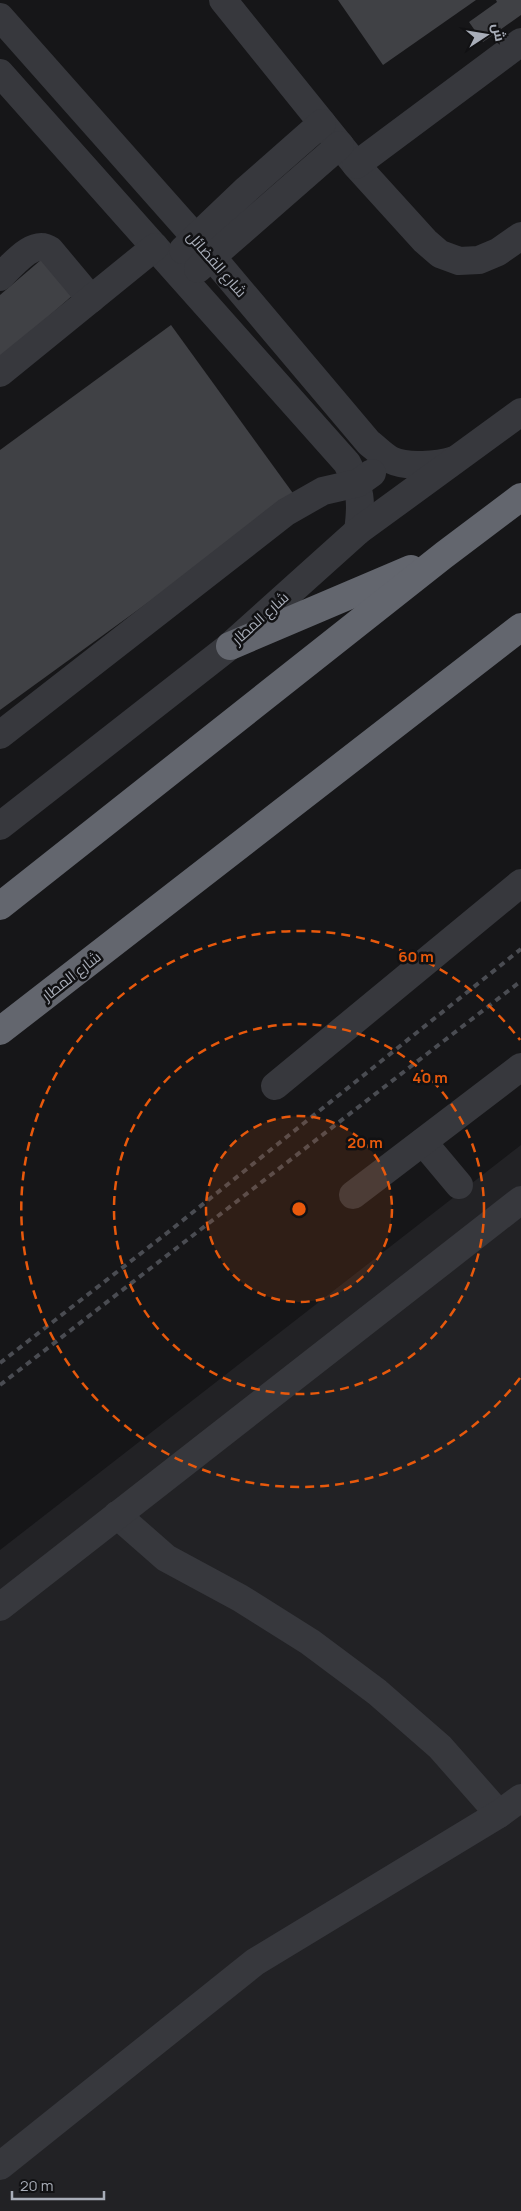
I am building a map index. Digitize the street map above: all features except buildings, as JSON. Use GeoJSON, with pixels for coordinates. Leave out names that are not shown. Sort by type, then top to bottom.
{"type":"FeatureCollection","features":[{"type":"Feature","properties":{"kind":"highway"},"geometry":{"type":"LineString","coordinates":[[0,906],[444,555],[521,497]]}},
{"type":"Feature","properties":{"kind":"highway"},"geometry":{"type":"LineString","coordinates":[[230,646],[444,555]]}},
{"type":"Feature","properties":{"kind":"highway","name":"شارع المطار"},"geometry":{"type":"LineString","coordinates":[[0,1031],[521,627]]}},
{"type":"Feature","properties":{"kind":"street"},"geometry":{"type":"LineString","coordinates":[[223,0],[348,155],[424,241],[440,254],[459,261],[480,260],[498,252],[521,236]]}},
{"type":"Feature","properties":{"kind":"street","name":"شارع الفضائل"},"geometry":{"type":"LineString","coordinates":[[0,16],[204,248],[369,443],[392,460],[420,465],[438,465],[456,460]]}},
{"type":"Feature","properties":{"kind":"street"},"geometry":{"type":"LineString","coordinates":[[0,373],[91,299],[204,248],[521,42]]}},
{"type":"Feature","properties":{"kind":"street"},"geometry":{"type":"LineString","coordinates":[[0,73],[347,463],[358,483],[360,514],[358,532]]}},
{"type":"Feature","properties":{"kind":"street"},"geometry":{"type":"LineString","coordinates":[[204,248],[247,189],[322,123]]}},
{"type":"Feature","properties":{"kind":"street"},"geometry":{"type":"LineString","coordinates":[[0,277],[33,248],[42,246],[50,250],[91,299]]}},
{"type":"Feature","properties":{"kind":"street","name":"شارع المطار"},"geometry":{"type":"LineString","coordinates":[[0,826],[230,646],[358,532],[521,412]]}},
{"type":"Feature","properties":{"kind":"street"},"geometry":{"type":"LineString","coordinates":[[0,735],[286,512],[323,491],[358,483],[392,460]]}},
{"type":"Feature","properties":{"kind":"street"},"geometry":{"type":"LineString","coordinates":[[275,1086],[521,883]]}},
{"type":"Feature","properties":{"kind":"street"},"geometry":{"type":"LineString","coordinates":[[353,1195],[521,1067]]}},
{"type":"Feature","properties":{"kind":"street"},"geometry":{"type":"LineString","coordinates":[[423,1142],[459,1185]]}},
{"type":"Feature","properties":{"kind":"street"},"geometry":{"type":"LineString","coordinates":[[0,1607],[521,1200]]}},
{"type":"Feature","properties":{"kind":"street"},"geometry":{"type":"LineString","coordinates":[[117,1515],[166,1558],[240,1598],[302,1637],[377,1692],[440,1747],[499,1814]]}},
{"type":"Feature","properties":{"kind":"street"},"geometry":{"type":"LineString","coordinates":[[0,2166],[255,1962],[499,1814],[521,1798]]}},
{"type":"Feature","properties":{"kind":"shaded area"},"geometry":{"type":"Polygon","coordinates":[[[521,1145],[521,2211],[0,2211],[0,1550],[521,1145]]]}},
{"type":"Feature","properties":{"kind":"railway"},"geometry":{"type":"LineString","coordinates":[[0,1363],[167,1233],[521,949]]}},
{"type":"Feature","properties":{"kind":"railway"},"geometry":{"type":"LineString","coordinates":[[0,1385],[521,981]]}}]}
